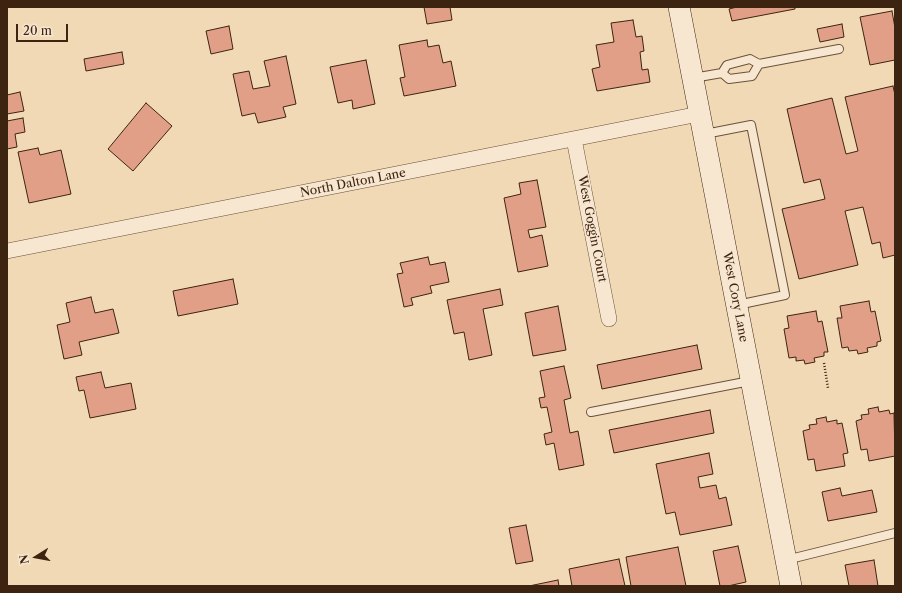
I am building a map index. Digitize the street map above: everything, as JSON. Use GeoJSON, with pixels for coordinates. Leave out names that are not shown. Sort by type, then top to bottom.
{"type":"FeatureCollection","features":[{"type":"Feature","properties":{"kind":"street","name":"West Cory Lane"},"geometry":{"type":"LineString","coordinates":[[678,7],[791,586]]}},
{"type":"Feature","properties":{"kind":"street","name":"North Dalton Lane"},"geometry":{"type":"LineString","coordinates":[[7,251],[699,114]]}},
{"type":"Feature","properties":{"kind":"street","name":"West Goggin Court"},"geometry":{"type":"LineString","coordinates":[[574,139],[609,320]]}},
{"type":"Feature","properties":{"kind":"lane"},"geometry":{"type":"LineString","coordinates":[[692,78],[722,73],[727,65],[750,59],[759,64],[840,49]]}},
{"type":"Feature","properties":{"kind":"lane"},"geometry":{"type":"LineString","coordinates":[[722,73],[729,79],[752,76],[759,64]]}},
{"type":"Feature","properties":{"kind":"lane"},"geometry":{"type":"LineString","coordinates":[[703,134],[752,125],[785,295],[736,305]]}},
{"type":"Feature","properties":{"kind":"lane"},"geometry":{"type":"LineString","coordinates":[[591,412],[751,381]]}},
{"type":"Feature","properties":{"kind":"lane"},"geometry":{"type":"LineString","coordinates":[[786,560],[895,533]]}},
{"type":"Feature","properties":{"kind":"path"},"geometry":{"type":"LineString","coordinates":[[824,363],[828,388]]}},
{"type":"Feature","properties":{"kind":"building"},"geometry":{"type":"Polygon","coordinates":[[[424,7],[450,7],[452,20],[427,24],[424,7]]]}},
{"type":"Feature","properties":{"kind":"building"},"geometry":{"type":"Polygon","coordinates":[[[737,7],[795,7],[795,9],[732,21],[729,9],[737,7]]]}},
{"type":"Feature","properties":{"kind":"building"},"geometry":{"type":"Polygon","coordinates":[[[892,11],[895,28],[895,60],[870,65],[860,17],[892,11]]]}},
{"type":"Feature","properties":{"kind":"building"},"geometry":{"type":"Polygon","coordinates":[[[633,20],[636,37],[642,36],[644,51],[640,52],[642,70],[648,69],[650,82],[597,91],[592,69],[600,67],[596,45],[614,42],[611,23],[633,20]]]}},
{"type":"Feature","properties":{"kind":"building"},"geometry":{"type":"Polygon","coordinates":[[[842,24],[844,37],[820,42],[817,29],[842,24]]]}},
{"type":"Feature","properties":{"kind":"building"},"geometry":{"type":"Polygon","coordinates":[[[229,26],[233,49],[211,54],[206,31],[229,26]]]}},
{"type":"Feature","properties":{"kind":"building"},"geometry":{"type":"Polygon","coordinates":[[[427,40],[428,47],[439,45],[443,63],[451,61],[456,86],[404,96],[400,78],[405,77],[399,45],[427,40]]]}},
{"type":"Feature","properties":{"kind":"building"},"geometry":{"type":"Polygon","coordinates":[[[122,52],[124,64],[86,71],[84,59],[122,52]]]}},
{"type":"Feature","properties":{"kind":"building"},"geometry":{"type":"Polygon","coordinates":[[[286,56],[296,104],[283,107],[286,117],[258,123],[255,113],[242,116],[233,74],[249,71],[253,89],[270,86],[264,61],[286,56]]]}},
{"type":"Feature","properties":{"kind":"building"},"geometry":{"type":"Polygon","coordinates":[[[366,60],[375,104],[353,109],[352,100],[338,103],[330,67],[366,60]]]}},
{"type":"Feature","properties":{"kind":"building"},"geometry":{"type":"Polygon","coordinates":[[[893,86],[895,95],[895,255],[883,258],[880,242],[872,244],[863,207],[845,211],[858,265],[799,279],[782,209],[825,199],[820,179],[804,183],[787,109],[832,98],[846,154],[858,151],[845,97],[893,86]]]}},
{"type":"Feature","properties":{"kind":"building"},"geometry":{"type":"Polygon","coordinates":[[[20,92],[24,111],[7,114],[7,95],[20,92]]]}},
{"type":"Feature","properties":{"kind":"building"},"geometry":{"type":"Polygon","coordinates":[[[146,103],[172,126],[133,171],[108,149],[146,103]]]}},
{"type":"Feature","properties":{"kind":"building"},"geometry":{"type":"Polygon","coordinates":[[[23,118],[25,132],[15,134],[17,147],[7,149],[7,121],[23,118]]]}},
{"type":"Feature","properties":{"kind":"building"},"geometry":{"type":"Polygon","coordinates":[[[38,148],[40,155],[61,150],[71,194],[29,203],[18,152],[38,148]]]}},
{"type":"Feature","properties":{"kind":"building"},"geometry":{"type":"Polygon","coordinates":[[[537,180],[546,227],[528,230],[530,238],[542,235],[548,266],[518,272],[504,198],[521,194],[519,183],[537,180]]]}},
{"type":"Feature","properties":{"kind":"building"},"geometry":{"type":"Polygon","coordinates":[[[428,257],[430,265],[445,262],[449,282],[430,286],[432,293],[411,298],[413,305],[404,307],[397,274],[403,273],[400,263],[428,257]]]}},
{"type":"Feature","properties":{"kind":"building"},"geometry":{"type":"Polygon","coordinates":[[[233,279],[238,304],[178,316],[173,291],[233,279]]]}},
{"type":"Feature","properties":{"kind":"building"},"geometry":{"type":"Polygon","coordinates":[[[500,289],[503,305],[483,309],[492,355],[469,360],[464,332],[454,334],[447,300],[500,289]]]}},
{"type":"Feature","properties":{"kind":"building"},"geometry":{"type":"Polygon","coordinates":[[[91,297],[95,313],[113,309],[119,333],[79,342],[82,355],[64,359],[57,325],[70,322],[66,303],[91,297]]]}},
{"type":"Feature","properties":{"kind":"building"},"geometry":{"type":"Polygon","coordinates":[[[869,301],[871,312],[875,311],[881,341],[877,342],[877,346],[867,348],[868,352],[858,354],[857,350],[849,351],[848,347],[842,348],[837,318],[842,318],[840,306],[869,301]]]}},
{"type":"Feature","properties":{"kind":"building"},"geometry":{"type":"Polygon","coordinates":[[[558,306],[566,350],[533,356],[525,313],[558,306]]]}},
{"type":"Feature","properties":{"kind":"building"},"geometry":{"type":"Polygon","coordinates":[[[816,311],[818,322],[822,321],[828,352],[824,352],[824,356],[814,358],[815,362],[805,364],[804,360],[796,361],[796,357],[789,358],[784,329],[789,328],[787,316],[816,311]]]}},
{"type":"Feature","properties":{"kind":"building"},"geometry":{"type":"Polygon","coordinates":[[[697,345],[702,369],[602,389],[597,365],[697,345]]]}},
{"type":"Feature","properties":{"kind":"building"},"geometry":{"type":"Polygon","coordinates":[[[564,366],[571,398],[564,400],[570,433],[578,431],[584,465],[559,470],[554,443],[546,445],[544,434],[552,432],[547,407],[541,408],[539,398],[545,397],[540,371],[564,366]]]}},
{"type":"Feature","properties":{"kind":"building"},"geometry":{"type":"Polygon","coordinates":[[[101,372],[105,388],[131,383],[136,409],[90,418],[84,390],[79,391],[76,377],[101,372]]]}},
{"type":"Feature","properties":{"kind":"building"},"geometry":{"type":"Polygon","coordinates":[[[878,407],[879,412],[889,410],[890,414],[894,413],[895,456],[869,461],[867,449],[861,450],[856,421],[862,419],[861,415],[869,414],[868,409],[878,407]]]}},
{"type":"Feature","properties":{"kind":"building"},"geometry":{"type":"Polygon","coordinates":[[[710,410],[714,433],[614,453],[609,430],[710,410]]]}},
{"type":"Feature","properties":{"kind":"building"},"geometry":{"type":"Polygon","coordinates":[[[826,417],[827,422],[837,420],[837,424],[842,423],[848,453],[843,454],[845,466],[816,471],[814,459],[808,460],[803,431],[810,429],[809,425],[817,424],[816,419],[826,417]]]}},
{"type":"Feature","properties":{"kind":"building"},"geometry":{"type":"Polygon","coordinates":[[[709,453],[713,474],[698,477],[700,488],[716,485],[719,499],[726,497],[732,525],[680,535],[675,512],[666,514],[656,464],[709,453]]]}},
{"type":"Feature","properties":{"kind":"building"},"geometry":{"type":"Polygon","coordinates":[[[840,488],[842,496],[872,490],[877,512],[828,521],[822,492],[840,488]]]}},
{"type":"Feature","properties":{"kind":"building"},"geometry":{"type":"Polygon","coordinates":[[[526,525],[533,561],[516,564],[509,528],[526,525]]]}},
{"type":"Feature","properties":{"kind":"building"},"geometry":{"type":"Polygon","coordinates":[[[738,546],[746,582],[728,586],[720,586],[713,551],[738,546]]]}},
{"type":"Feature","properties":{"kind":"building"},"geometry":{"type":"Polygon","coordinates":[[[678,547],[686,586],[631,586],[626,557],[678,547]]]}},
{"type":"Feature","properties":{"kind":"building"},"geometry":{"type":"Polygon","coordinates":[[[619,559],[625,586],[572,586],[569,569],[619,559]]]}},
{"type":"Feature","properties":{"kind":"building"},"geometry":{"type":"Polygon","coordinates":[[[874,560],[878,586],[849,586],[845,565],[874,560]]]}},
{"type":"Feature","properties":{"kind":"building"},"geometry":{"type":"Polygon","coordinates":[[[558,580],[559,586],[529,586],[558,580]]]}}]}
